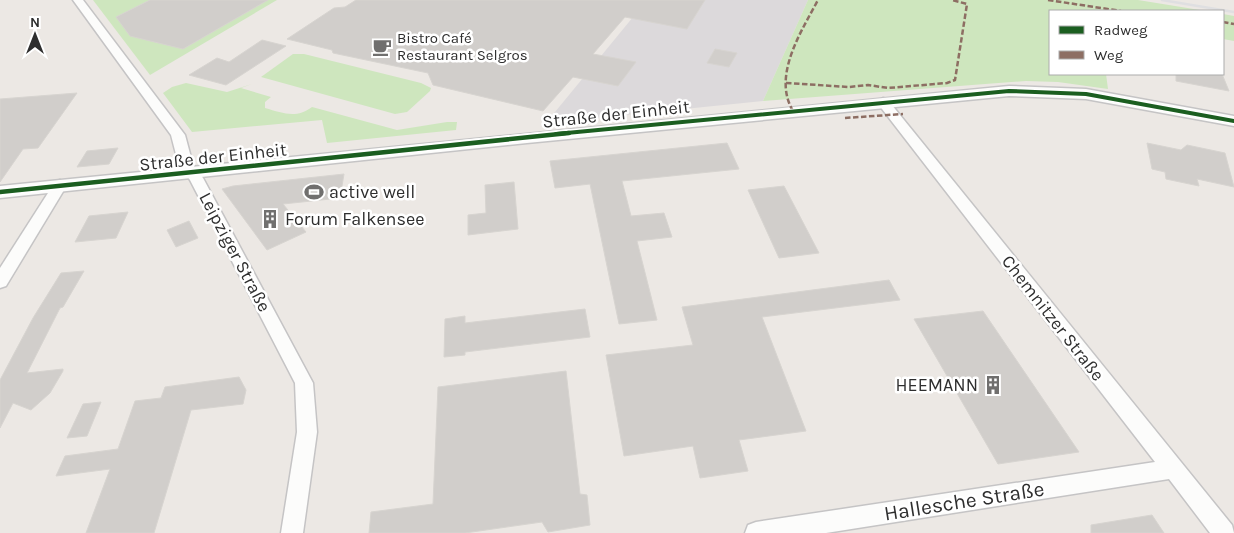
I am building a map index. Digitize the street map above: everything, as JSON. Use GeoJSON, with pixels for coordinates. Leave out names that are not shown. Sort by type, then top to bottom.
{"type":"FeatureCollection","features":[{"type":"Feature","properties":{"kind":"street","name":"Leipziger Straße"},"geometry":{"type":"LineString","coordinates":[[78,0],[178,135],[186,166],[192,173],[304,383],[307,432],[292,533]]}},
{"type":"Feature","properties":{"kind":"street","name":"Straße der Einheit"},"geometry":{"type":"LineString","coordinates":[[0,192],[362,156],[527,137],[1009,91],[1063,92],[1127,100],[1234,121]]}},
{"type":"Feature","properties":{"kind":"street","name":"Chemnitzer Straße"},"geometry":{"type":"LineString","coordinates":[[882,102],[1224,533]]}},
{"type":"Feature","properties":{"kind":"street"},"geometry":{"type":"LineString","coordinates":[[0,282],[60,185]]}},
{"type":"Feature","properties":{"kind":"street","name":"Hallesche Straße"},"geometry":{"type":"LineString","coordinates":[[756,533],[1173,469]]}},
{"type":"Feature","properties":{"kind":"shaded area"},"geometry":{"type":"Polygon","coordinates":[[[647,0],[808,0],[763,101],[546,123],[647,0]]]}},
{"type":"Feature","properties":{"kind":"green space"},"geometry":{"type":"Polygon","coordinates":[[[93,0],[277,0],[150,75],[93,0]]]}},
{"type":"Feature","properties":{"kind":"green space"},"geometry":{"type":"Polygon","coordinates":[[[808,0],[1138,0],[1200,10],[1049,10],[1049,75],[1106,75],[1108,89],[1058,82],[1026,81],[763,101],[808,0]]]}},
{"type":"Feature","properties":{"kind":"green space"},"geometry":{"type":"Polygon","coordinates":[[[1224,14],[1234,16],[1234,41],[1224,39],[1224,14]]]}},
{"type":"Feature","properties":{"kind":"green space"},"geometry":{"type":"Polygon","coordinates":[[[293,54],[304,54],[421,83],[431,88],[407,112],[395,114],[261,77],[293,54]]]}},
{"type":"Feature","properties":{"kind":"green space"},"geometry":{"type":"Polygon","coordinates":[[[186,83],[227,92],[252,84],[241,88],[271,97],[265,102],[265,108],[289,114],[300,113],[312,107],[397,130],[457,122],[456,130],[327,143],[322,120],[192,132],[163,93],[172,87],[186,83]]]}},
{"type":"Feature","properties":{"kind":"building"},"geometry":{"type":"Polygon","coordinates":[[[150,0],[268,0],[183,49],[130,36],[116,17],[150,0]]]}},
{"type":"Feature","properties":{"kind":"building"},"geometry":{"type":"Polygon","coordinates":[[[356,0],[705,0],[687,29],[625,17],[593,54],[636,62],[618,86],[573,77],[543,111],[433,85],[428,73],[333,53],[332,50],[287,39],[334,8],[345,7],[356,0]]]}},
{"type":"Feature","properties":{"kind":"building"},"geometry":{"type":"Polygon","coordinates":[[[262,40],[286,46],[226,85],[189,75],[217,58],[229,62],[262,40]]]}},
{"type":"Feature","properties":{"kind":"building"},"geometry":{"type":"Polygon","coordinates":[[[715,49],[737,53],[729,67],[707,63],[715,49]]]}},
{"type":"Feature","properties":{"kind":"building"},"geometry":{"type":"Polygon","coordinates":[[[1176,75],[1222,75],[1229,91],[1176,81],[1176,75]]]}},
{"type":"Feature","properties":{"kind":"building"},"geometry":{"type":"Polygon","coordinates":[[[77,93],[38,148],[23,149],[0,182],[0,99],[77,93]]]}},
{"type":"Feature","properties":{"kind":"building"},"geometry":{"type":"Polygon","coordinates":[[[727,143],[739,169],[622,181],[631,216],[664,213],[672,237],[637,241],[657,320],[619,324],[590,184],[555,188],[550,161],[727,143]]]}},
{"type":"Feature","properties":{"kind":"building"},"geometry":{"type":"Polygon","coordinates":[[[1147,143],[1181,150],[1187,145],[1225,153],[1234,187],[1197,179],[1199,186],[1166,179],[1165,172],[1152,169],[1147,143]]]}},
{"type":"Feature","properties":{"kind":"building"},"geometry":{"type":"Polygon","coordinates":[[[118,148],[109,164],[77,167],[87,151],[118,148]]]}},
{"type":"Feature","properties":{"kind":"building","name":"Forum Falkensee"},"geometry":{"type":"Polygon","coordinates":[[[344,174],[340,198],[283,204],[306,232],[267,250],[222,189],[233,186],[344,174]]]}},
{"type":"Feature","properties":{"kind":"building"},"geometry":{"type":"Polygon","coordinates":[[[514,182],[518,229],[468,235],[468,215],[486,213],[485,185],[514,182]]]}},
{"type":"Feature","properties":{"kind":"building"},"geometry":{"type":"Polygon","coordinates":[[[784,186],[819,253],[779,258],[748,190],[784,186]]]}},
{"type":"Feature","properties":{"kind":"building"},"geometry":{"type":"Polygon","coordinates":[[[128,212],[116,238],[75,242],[89,216],[128,212]]]}},
{"type":"Feature","properties":{"kind":"building"},"geometry":{"type":"Polygon","coordinates":[[[189,221],[198,238],[176,247],[167,230],[189,221]]]}},
{"type":"Feature","properties":{"kind":"building"},"geometry":{"type":"Polygon","coordinates":[[[84,271],[63,307],[60,308],[27,373],[63,369],[63,371],[50,393],[31,410],[13,403],[0,428],[0,380],[33,318],[61,273],[84,271]]]}},
{"type":"Feature","properties":{"kind":"building"},"geometry":{"type":"Polygon","coordinates":[[[889,280],[900,300],[762,317],[806,431],[739,440],[748,471],[700,478],[693,446],[624,456],[606,355],[693,345],[682,307],[889,280]]]}},
{"type":"Feature","properties":{"kind":"building"},"geometry":{"type":"Polygon","coordinates":[[[585,309],[590,337],[465,352],[465,355],[444,357],[445,319],[465,316],[465,323],[585,309]]]}},
{"type":"Feature","properties":{"kind":"building","name":"HEEMANN"},"geometry":{"type":"Polygon","coordinates":[[[983,311],[1079,452],[998,464],[914,319],[983,311]]]}},
{"type":"Feature","properties":{"kind":"building"},"geometry":{"type":"Polygon","coordinates":[[[566,371],[580,494],[587,495],[590,525],[548,532],[542,522],[465,533],[369,533],[371,512],[433,504],[438,387],[566,371]]]}},
{"type":"Feature","properties":{"kind":"building"},"geometry":{"type":"Polygon","coordinates":[[[239,377],[246,390],[243,404],[191,410],[154,533],[86,533],[110,469],[56,476],[65,456],[118,449],[135,401],[161,398],[165,387],[239,377]]]}},
{"type":"Feature","properties":{"kind":"building"},"geometry":{"type":"Polygon","coordinates":[[[101,402],[87,436],[67,438],[83,404],[101,402]]]}},
{"type":"Feature","properties":{"kind":"building"},"geometry":{"type":"Polygon","coordinates":[[[1152,515],[1164,533],[1091,533],[1091,525],[1152,515]]]}},
{"type":"Feature","properties":{"kind":"railway"},"geometry":{"type":"LineString","coordinates":[[1162,0],[1222,10]]}},
{"type":"Feature","properties":{"kind":"railway"},"geometry":{"type":"LineString","coordinates":[[1224,10],[1234,12]]}},
{"type":"Feature","properties":{"kind":"marked path"},"geometry":{"type":"LineString","coordinates":[[793,111],[785,94],[786,72],[801,33],[818,0]]}},
{"type":"Feature","properties":{"kind":"marked path"},"geometry":{"type":"LineString","coordinates":[[786,83],[849,87],[868,85],[888,88],[947,83],[955,80],[967,4],[952,0]]}},
{"type":"Feature","properties":{"kind":"marked path"},"geometry":{"type":"LineString","coordinates":[[1048,0],[1114,10]]}},
{"type":"Feature","properties":{"kind":"marked path"},"geometry":{"type":"LineString","coordinates":[[1224,22],[1234,24]]}},
{"type":"Feature","properties":{"kind":"marked path"},"geometry":{"type":"LineString","coordinates":[[845,118],[903,114]]}},
{"type":"Feature","properties":{"kind":"cycle path"},"geometry":{"type":"LineString","coordinates":[[0,192],[362,156],[527,137],[1009,91],[1086,94],[1234,121]]}},
{"type":"Feature","properties":{"kind":"place","name":"Bistro Café Restaurant Selgros"},"geometry":{"type":"Point","coordinates":[382,47]}},
{"type":"Feature","properties":{"kind":"place","name":"active well"},"geometry":{"type":"Point","coordinates":[314,192]}},
{"type":"Feature","properties":{"kind":"place","name":"Forum Falkensee"},"geometry":{"type":"Point","coordinates":[270,219]}},
{"type":"Feature","properties":{"kind":"place","name":"HEEMANN"},"geometry":{"type":"Point","coordinates":[993,385]}}]}
